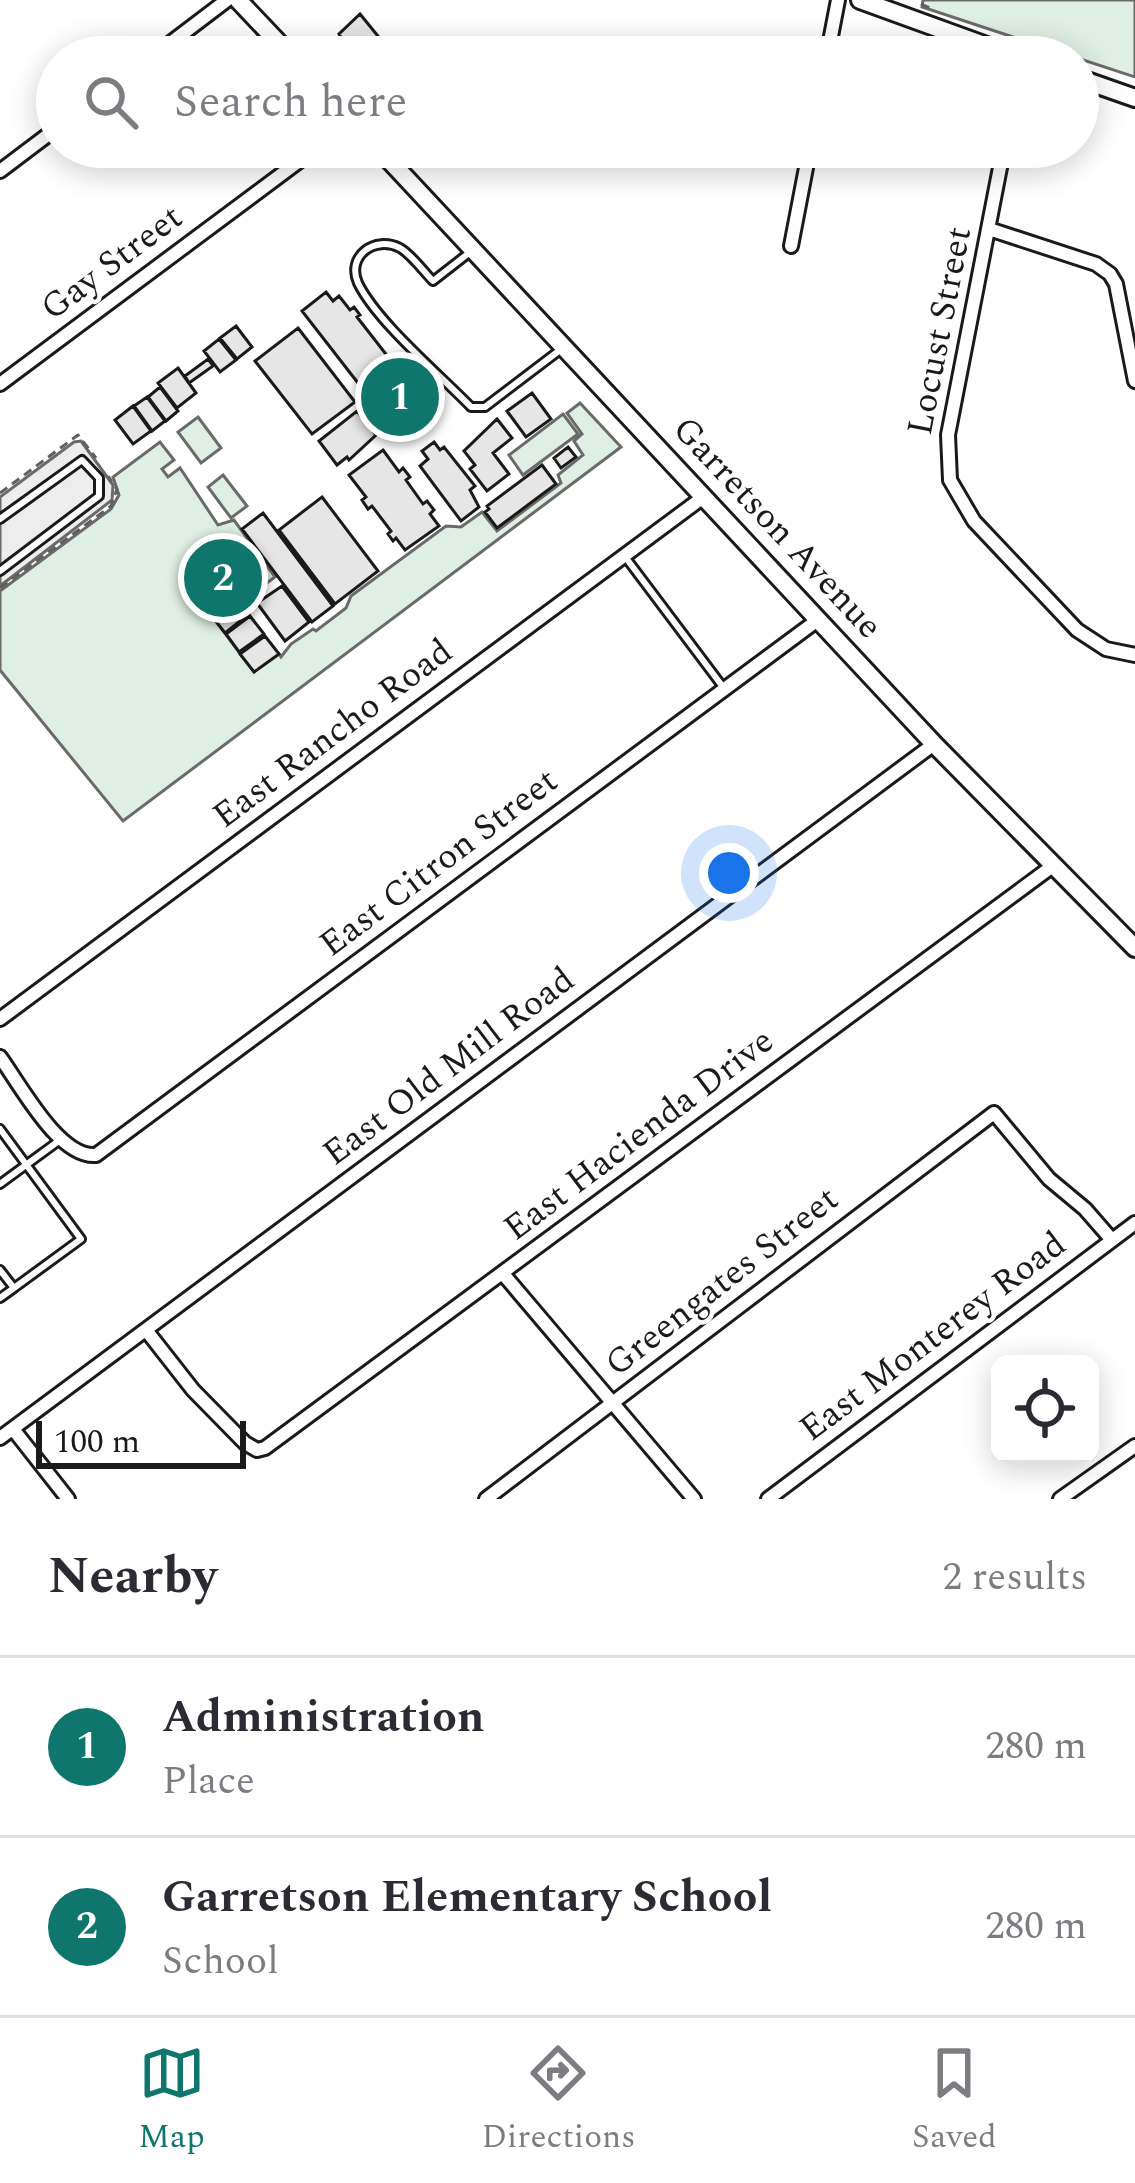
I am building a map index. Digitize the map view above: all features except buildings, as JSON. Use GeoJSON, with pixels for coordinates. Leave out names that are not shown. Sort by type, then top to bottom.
{"type":"FeatureCollection","features":[{"type":"Feature","properties":{"kind":"street"},"geometry":{"type":"LineString","coordinates":[[180,36],[227,0]]}},
{"type":"Feature","properties":{"kind":"street"},"geometry":{"type":"LineString","coordinates":[[238,0],[272,36]]}},
{"type":"Feature","properties":{"kind":"street"},"geometry":{"type":"LineString","coordinates":[[831,36],[838,0]]}},
{"type":"Feature","properties":{"kind":"street"},"geometry":{"type":"LineString","coordinates":[[860,0],[959,36]]}},
{"type":"Feature","properties":{"kind":"street"},"geometry":{"type":"LineString","coordinates":[[1099,85],[1135,98]]}},
{"type":"Feature","properties":{"kind":"street"},"geometry":{"type":"LineString","coordinates":[[0,171],[36,144]]}},
{"type":"Feature","properties":{"kind":"street","name":"Gay Street"},"geometry":{"type":"LineString","coordinates":[[0,384],[290,168]]}},
{"type":"Feature","properties":{"kind":"street","name":"Garretson Avenue"},"geometry":{"type":"LineString","coordinates":[[395,168],[934,744],[1135,948]]}},
{"type":"Feature","properties":{"kind":"street"},"geometry":{"type":"LineString","coordinates":[[791,246],[806,168]]}},
{"type":"Feature","properties":{"kind":"street","name":"Locust Street"},"geometry":{"type":"LineString","coordinates":[[1000,168],[948,435],[950,480],[974,521],[1077,630],[1106,649],[1135,655]]}},
{"type":"Feature","properties":{"kind":"street"},"geometry":{"type":"LineString","coordinates":[[989,229],[1096,264],[1110,274],[1135,381]]}},
{"type":"Feature","properties":{"kind":"street","name":"East Rancho Road"},"geometry":{"type":"LineString","coordinates":[[0,1019],[702,498]]}},
{"type":"Feature","properties":{"kind":"street","name":"East Citron Street"},"geometry":{"type":"LineString","coordinates":[[60,1139],[81,1155],[96,1155],[819,619]]}},
{"type":"Feature","properties":{"kind":"street","name":"East Old Mill Road"},"geometry":{"type":"LineString","coordinates":[[0,1438],[934,744]]}},
{"type":"Feature","properties":{"kind":"street","name":"East Hacienda Drive"},"geometry":{"type":"LineString","coordinates":[[146,1330],[193,1390],[244,1443],[257,1450],[504,1274],[1054,865]]}},
{"type":"Feature","properties":{"kind":"street"},"geometry":{"type":"LineString","coordinates":[[0,1058],[60,1139]]}},
{"type":"Feature","properties":{"kind":"street","name":"Greengates Street"},"geometry":{"type":"LineString","coordinates":[[486,1499],[994,1112],[1049,1179],[1112,1240]]}},
{"type":"Feature","properties":{"kind":"street","name":"East Monterey Road"},"geometry":{"type":"LineString","coordinates":[[768,1499],[1135,1222]]}},
{"type":"Feature","properties":{"kind":"street"},"geometry":{"type":"LineString","coordinates":[[504,1274],[694,1499]]}},
{"type":"Feature","properties":{"kind":"street"},"geometry":{"type":"LineString","coordinates":[[13,1429],[68,1499]]}},
{"type":"Feature","properties":{"kind":"street"},"geometry":{"type":"LineString","coordinates":[[1060,1499],[1135,1446]]}},
{"type":"Feature","properties":{"kind":"lane"},"geometry":{"type":"LineString","coordinates":[[471,250],[433,281],[402,249],[380,244],[364,249],[355,262],[355,276],[368,300],[471,407],[485,407],[563,348]]}},
{"type":"Feature","properties":{"kind":"lane"},"geometry":{"type":"LineString","coordinates":[[0,519],[82,460],[99,478],[99,496],[0,571]]}},
{"type":"Feature","properties":{"kind":"lane"},"geometry":{"type":"LineString","coordinates":[[624,556],[724,689]]}},
{"type":"Feature","properties":{"kind":"lane"},"geometry":{"type":"LineString","coordinates":[[0,1129],[81,1239],[0,1298]]}},
{"type":"Feature","properties":{"kind":"lane"},"geometry":{"type":"LineString","coordinates":[[0,1184],[60,1139]]}},
{"type":"Feature","properties":{"kind":"lane"},"geometry":{"type":"LineString","coordinates":[[0,1270],[14,1288]]}},
{"type":"Feature","properties":{"kind":"path"},"geometry":{"type":"LineString","coordinates":[[0,493],[78,434],[117,489],[111,506],[0,588]]}},
{"type":"Feature","properties":{"kind":"green space"},"geometry":{"type":"Polygon","coordinates":[[[923,0],[1135,0],[1135,77],[1099,65],[1099,36],[1010,36],[922,7],[923,0]]]}},
{"type":"Feature","properties":{"kind":"green space"},"geometry":{"type":"Polygon","coordinates":[[[580,403],[621,447],[123,821],[0,670],[0,591],[111,509],[119,495],[113,477],[160,442],[174,460],[162,469],[168,477],[180,468],[218,525],[234,520],[275,577],[259,589],[240,588],[209,612],[254,672],[316,631],[346,608],[351,596],[446,526],[461,527],[482,512],[497,531],[561,483],[558,475],[583,455],[574,441],[582,434],[567,413],[580,403]]]}},
{"type":"Feature","properties":{"kind":"green space"},"geometry":{"type":"Polygon","coordinates":[[[563,414],[578,434],[523,475],[509,455],[563,414]]]}},
{"type":"Feature","properties":{"kind":"green space"},"geometry":{"type":"Polygon","coordinates":[[[198,417],[221,448],[201,463],[178,432],[198,417]]]}},
{"type":"Feature","properties":{"kind":"green space"},"geometry":{"type":"Polygon","coordinates":[[[223,475],[247,506],[231,518],[208,487],[223,475]]]}},
{"type":"Feature","properties":{"kind":"shaded area"},"geometry":{"type":"Polygon","coordinates":[[[81,441],[113,485],[112,500],[0,586],[0,497],[81,441]]]}},
{"type":"Feature","properties":{"kind":"place","name":"Administration"},"geometry":{"type":"Point","coordinates":[400,397]}},
{"type":"Feature","properties":{"kind":"place","name":"Garretson Elementary School"},"geometry":{"type":"Point","coordinates":[223,578]}}]}
